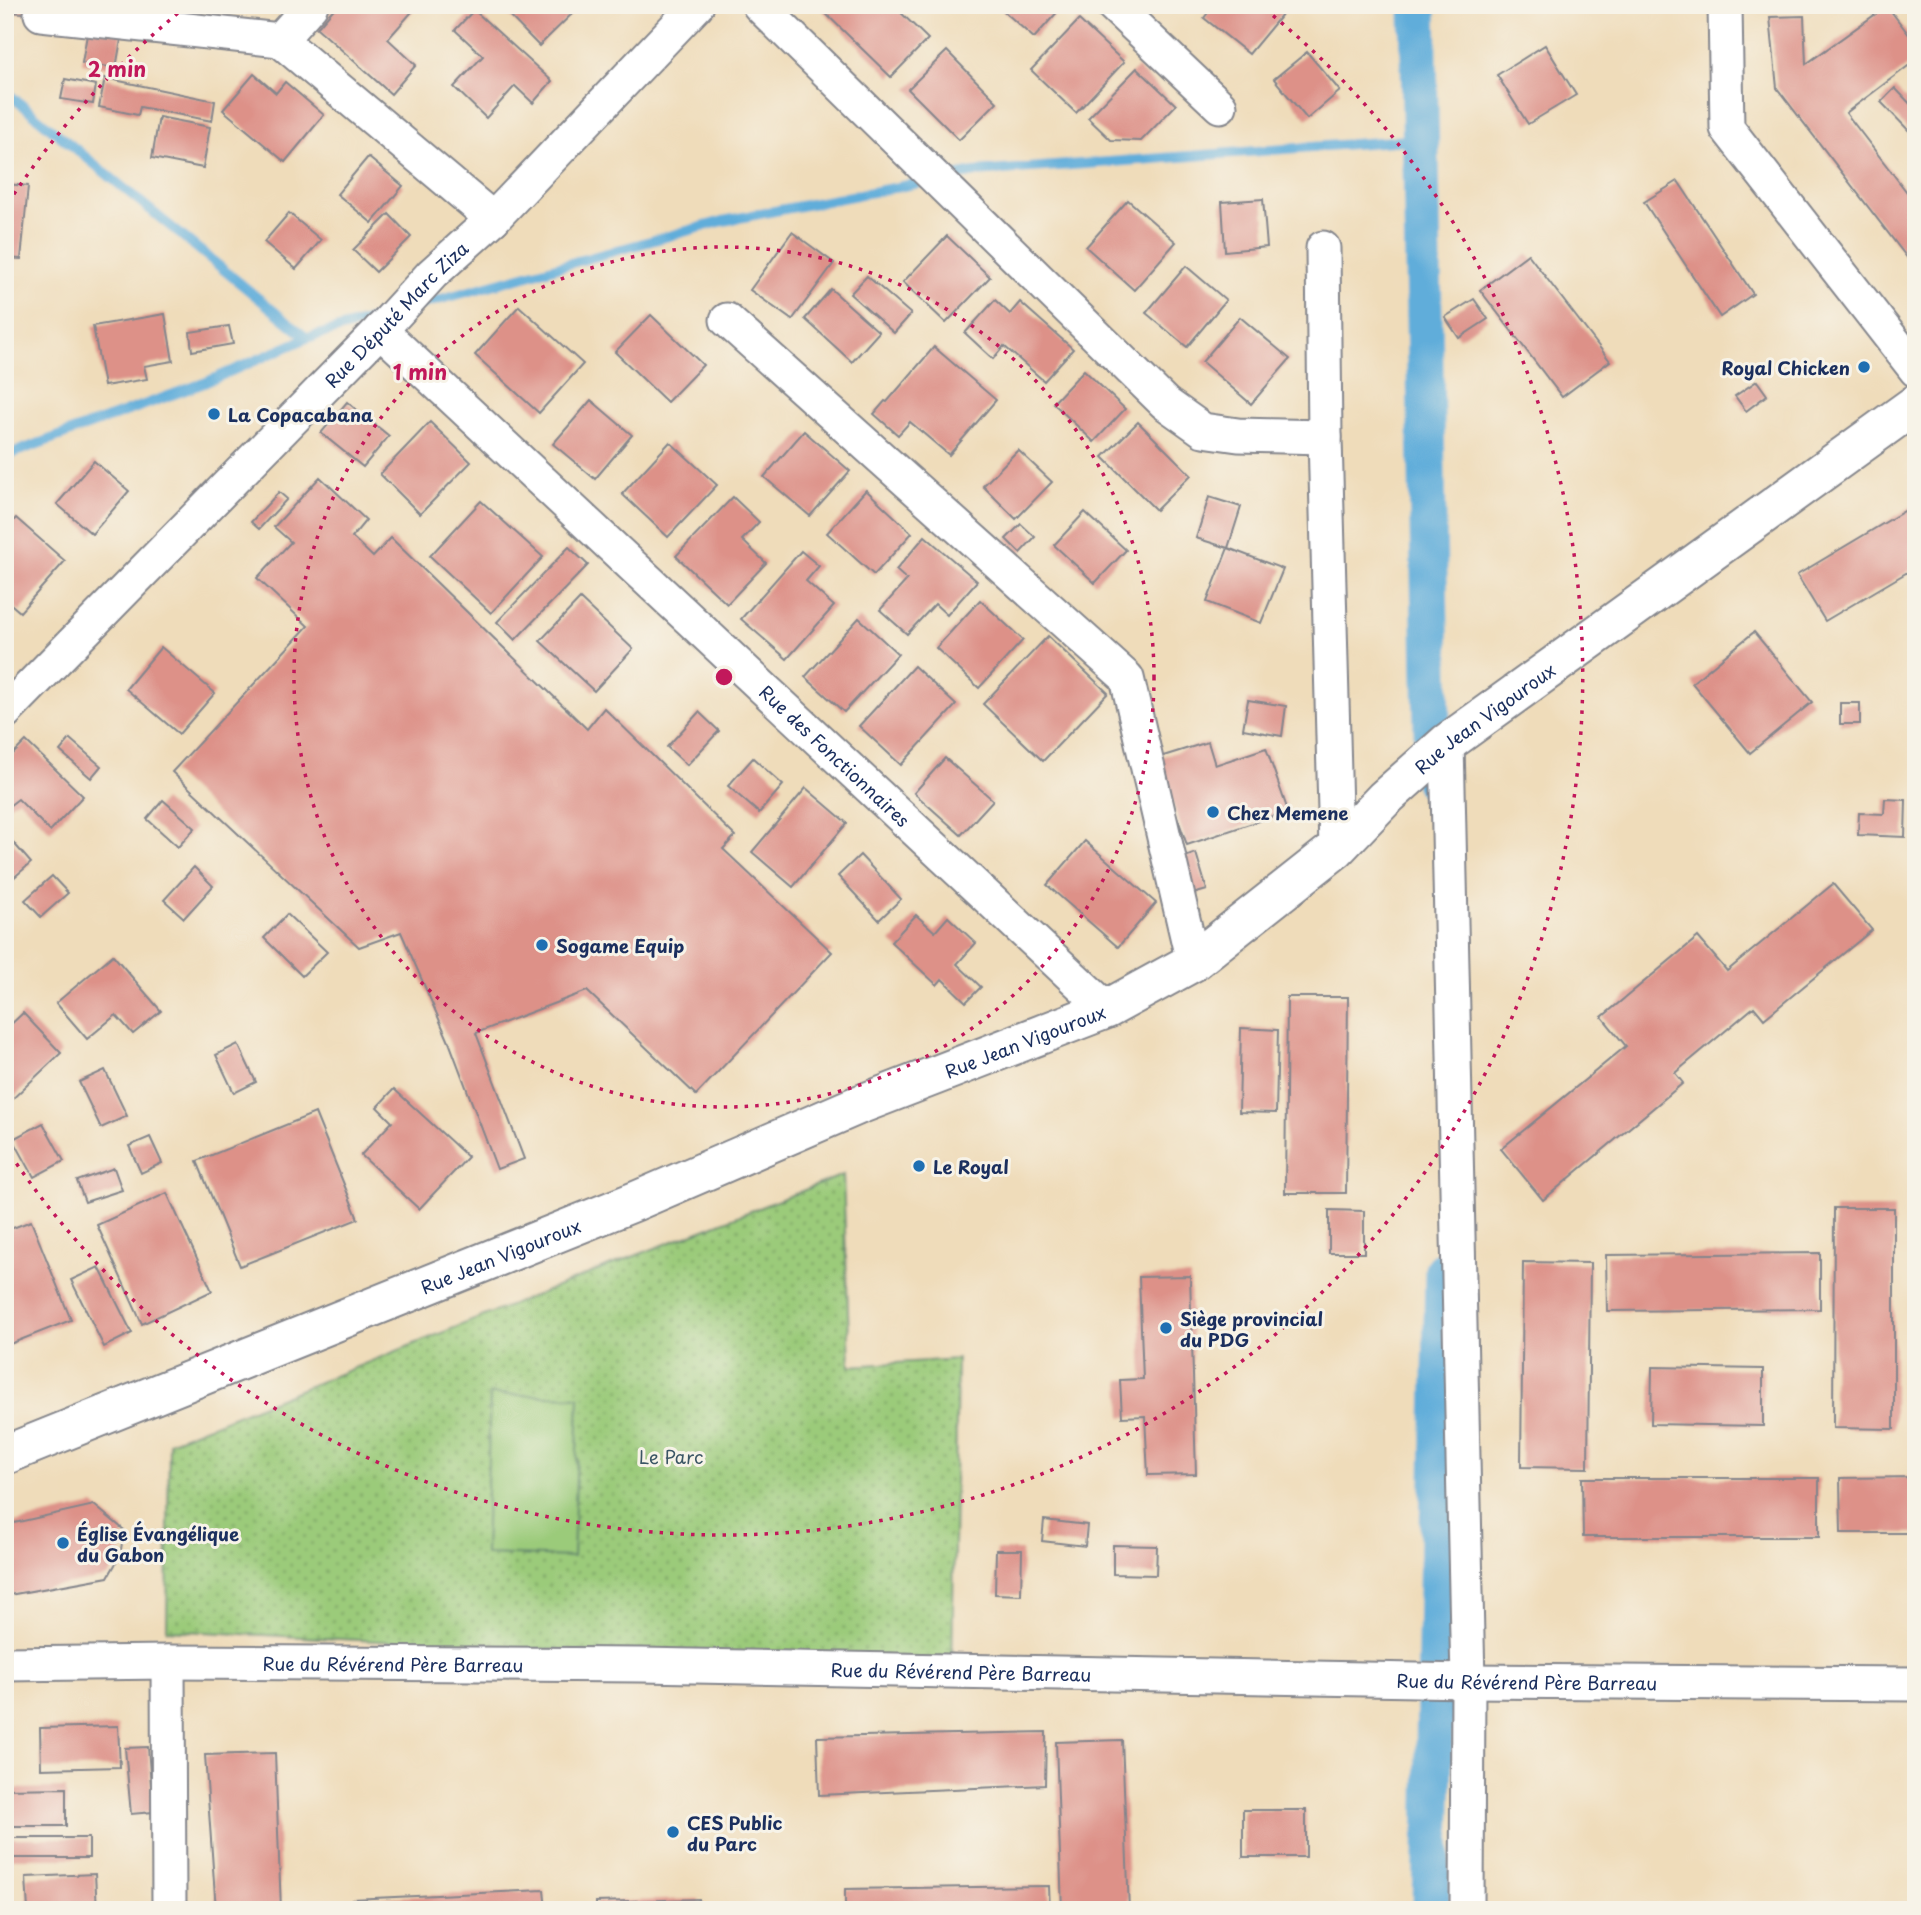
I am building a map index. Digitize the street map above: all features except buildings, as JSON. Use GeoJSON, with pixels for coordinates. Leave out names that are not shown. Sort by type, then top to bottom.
{"type":"FeatureCollection","features":[{"type":"Feature","properties":{"kind":"street"},"geometry":{"type":"LineString","coordinates":[[280,40],[311,5]]}},
{"type":"Feature","properties":{"kind":"street","name":"Rue Député Marc Ziza"},"geometry":{"type":"LineString","coordinates":[[5,712],[432,274],[493,219],[697,5]]}},
{"type":"Feature","properties":{"kind":"street"},"geometry":{"type":"LineString","coordinates":[[759,5],[1165,403],[1203,430],[1238,435],[1325,438]]}},
{"type":"Feature","properties":{"kind":"street"},"geometry":{"type":"LineString","coordinates":[[1113,5],[1220,106]]}},
{"type":"Feature","properties":{"kind":"street"},"geometry":{"type":"LineString","coordinates":[[1726,5],[1727,128],[1916,370]]}},
{"type":"Feature","properties":{"kind":"street"},"geometry":{"type":"LineString","coordinates":[[41,14],[280,40],[493,219]]}},
{"type":"Feature","properties":{"kind":"street"},"geometry":{"type":"LineString","coordinates":[[1323,248],[1325,438],[1336,849]]}},
{"type":"Feature","properties":{"kind":"street"},"geometry":{"type":"LineString","coordinates":[[727,320],[1127,678],[1193,962]]}},
{"type":"Feature","properties":{"kind":"street","name":"Rue des Fonctionnaires"},"geometry":{"type":"LineString","coordinates":[[384,325],[1107,1009]]}},
{"type":"Feature","properties":{"kind":"street","name":"Rue Jean Vigouroux"},"geometry":{"type":"LineString","coordinates":[[5,1455],[636,1201],[856,1105],[1107,1009],[1193,962],[1336,849],[1384,799],[1447,743],[1916,404]]}},
{"type":"Feature","properties":{"kind":"street"},"geometry":{"type":"LineString","coordinates":[[1447,743],[1460,1680],[1467,1910]]}},
{"type":"Feature","properties":{"kind":"street"},"geometry":{"type":"LineString","coordinates":[[168,1662],[169,1910]]}},
{"type":"Feature","properties":{"kind":"street","name":"Rue du Révérend Père Barreau"},"geometry":{"type":"LineString","coordinates":[[5,1664],[168,1662],[642,1665],[1408,1680],[1916,1684]]}},
{"type":"Feature","properties":{"kind":"green space","name":"Le Parc"},"geometry":{"type":"Polygon","coordinates":[[[843,1175],[850,1366],[957,1359],[952,1671],[167,1630],[169,1442],[843,1175]]]}},
{"type":"Feature","properties":{"kind":"green space"},"geometry":{"type":"Polygon","coordinates":[[[490,1394],[579,1397],[573,1557],[485,1554],[490,1394]]]}},
{"type":"Feature","properties":{"kind":"waterway"},"geometry":{"type":"LineString","coordinates":[[1418,5],[1433,781]]}},
{"type":"Feature","properties":{"kind":"waterway"},"geometry":{"type":"LineString","coordinates":[[5,91],[307,338],[377,318]]}},
{"type":"Feature","properties":{"kind":"waterway"},"geometry":{"type":"LineString","coordinates":[[416,306],[723,221],[975,172],[1421,139]]}},
{"type":"Feature","properties":{"kind":"waterway"},"geometry":{"type":"LineString","coordinates":[[5,456],[204,383],[307,338]]}},
{"type":"Feature","properties":{"kind":"waterway"},"geometry":{"type":"LineString","coordinates":[[1431,1910],[1443,1270]]}},
{"type":"Feature","properties":{"kind":"place","name":"Royal Chicken"},"geometry":{"type":"Point","coordinates":[1864,367]}},
{"type":"Feature","properties":{"kind":"place","name":"La Copacabana"},"geometry":{"type":"Point","coordinates":[214,414]}},
{"type":"Feature","properties":{"kind":"place","name":"Chez Memene"},"geometry":{"type":"Point","coordinates":[1213,812]}},
{"type":"Feature","properties":{"kind":"place","name":"Sogame Equip"},"geometry":{"type":"Point","coordinates":[542,945]}},
{"type":"Feature","properties":{"kind":"place","name":"Le Royal"},"geometry":{"type":"Point","coordinates":[919,1166]}},
{"type":"Feature","properties":{"kind":"place","name":"Siège provincial du PDG"},"geometry":{"type":"Point","coordinates":[1166,1328]}},
{"type":"Feature","properties":{"kind":"place","name":"Église Évangélique du Gabon"},"geometry":{"type":"Point","coordinates":[63,1543]}},
{"type":"Feature","properties":{"kind":"place","name":"CES Public du Parc"},"geometry":{"type":"Point","coordinates":[673,1832]}}]}
